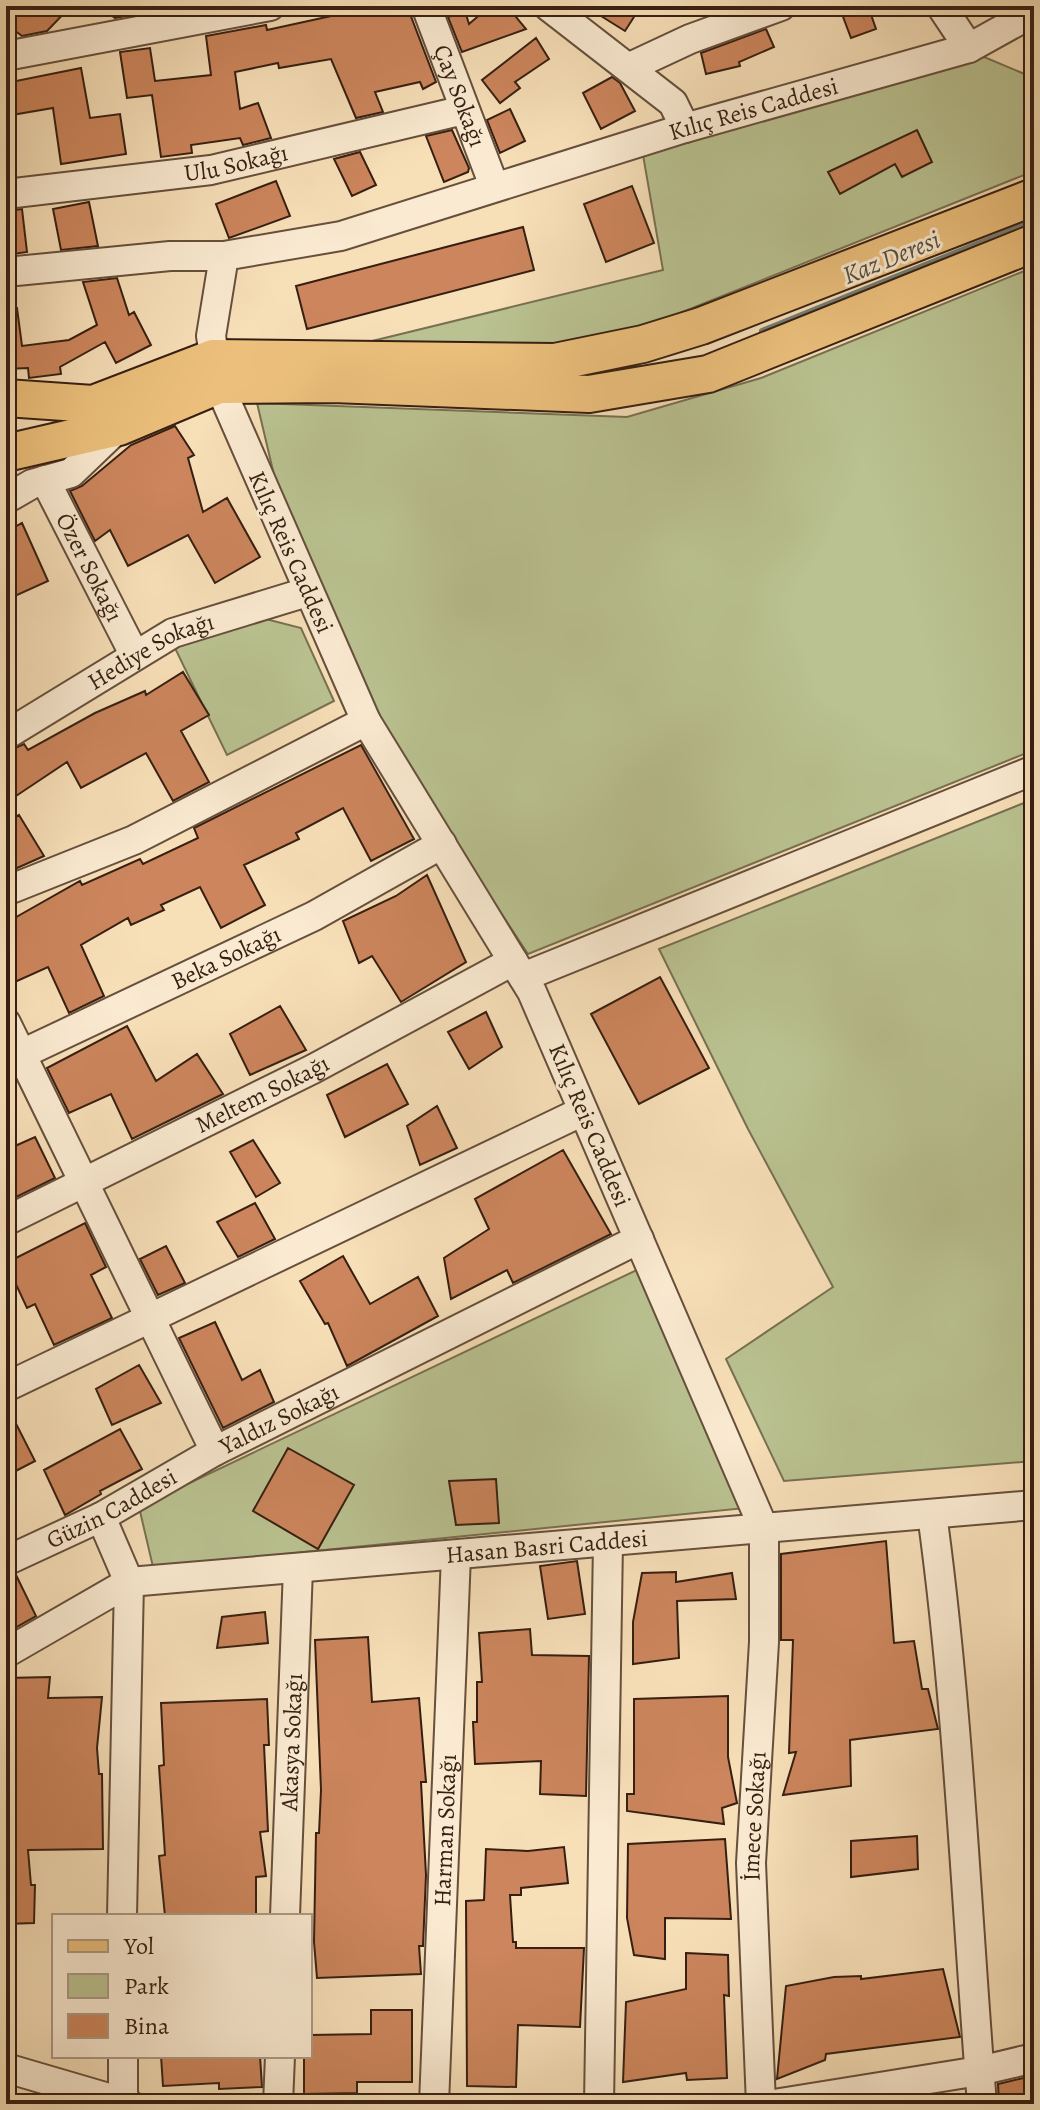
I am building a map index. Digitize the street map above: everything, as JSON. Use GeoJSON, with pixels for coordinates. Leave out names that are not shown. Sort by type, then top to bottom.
{"type":"FeatureCollection","features":[{"type":"Feature","properties":{"kind":"main road"},"geometry":{"type":"LineString","coordinates":[[6,398],[93,404],[216,371],[555,362],[629,347],[701,326],[1034,197]]}},
{"type":"Feature","properties":{"kind":"main road"},"geometry":{"type":"LineString","coordinates":[[6,453],[119,427],[216,371],[333,384],[589,394],[708,374],[1034,243]]}},
{"type":"Feature","properties":{"kind":"street","name":"Çay Sokağı"},"geometry":{"type":"LineString","coordinates":[[426,6],[494,186]]}},
{"type":"Feature","properties":{"kind":"street"},"geometry":{"type":"LineString","coordinates":[[548,6],[673,103],[685,128]]}},
{"type":"Feature","properties":{"kind":"street"},"geometry":{"type":"LineString","coordinates":[[630,67],[690,39],[781,6]]}},
{"type":"Feature","properties":{"kind":"street"},"geometry":{"type":"LineString","coordinates":[[941,6],[969,48]]}},
{"type":"Feature","properties":{"kind":"street"},"geometry":{"type":"LineString","coordinates":[[6,56],[252,7]]}},
{"type":"Feature","properties":{"kind":"street","name":"Kılıç Reis Caddesi"},"geometry":{"type":"LineString","coordinates":[[764,1529],[583,1111],[518,969],[366,721],[307,592],[216,371],[211,336],[224,256],[341,236],[685,128],[969,48],[1034,12]]}},
{"type":"Feature","properties":{"kind":"street","name":"Ulu Sokağı"},"geometry":{"type":"LineString","coordinates":[[6,194],[211,170],[464,110]]}},
{"type":"Feature","properties":{"kind":"street"},"geometry":{"type":"LineString","coordinates":[[6,272],[170,256],[224,256]]}},
{"type":"Feature","properties":{"kind":"street"},"geometry":{"type":"LineString","coordinates":[[6,499],[45,480],[71,473],[119,427]]}},
{"type":"Feature","properties":{"kind":"street","name":"Özer Sokağı"},"geometry":{"type":"LineString","coordinates":[[45,480],[134,654]]}},
{"type":"Feature","properties":{"kind":"street","name":"Hediye Sokağı"},"geometry":{"type":"LineString","coordinates":[[8,729],[173,633],[307,592]]}},
{"type":"Feature","properties":{"kind":"street"},"geometry":{"type":"LineString","coordinates":[[6,891],[134,840],[366,721]]}},
{"type":"Feature","properties":{"kind":"street","name":"Meltem Sokağı"},"geometry":{"type":"LineString","coordinates":[[6,1221],[518,969],[1034,770]]}},
{"type":"Feature","properties":{"kind":"street","name":"Beka Sokağı"},"geometry":{"type":"LineString","coordinates":[[13,1058],[314,916],[442,844]]}},
{"type":"Feature","properties":{"kind":"street","name":"Yaldız Sokağı"},"geometry":{"type":"LineString","coordinates":[[6,1023],[13,1058],[83,1183],[215,1451],[639,1239]]}},
{"type":"Feature","properties":{"kind":"street"},"geometry":{"type":"LineString","coordinates":[[6,1387],[583,1111]]}},
{"type":"Feature","properties":{"kind":"street","name":"Güzin Caddesi"},"geometry":{"type":"LineString","coordinates":[[6,1561],[101,1517],[215,1451]]}},
{"type":"Feature","properties":{"kind":"street","name":"Hasan Basri Caddesi"},"geometry":{"type":"LineString","coordinates":[[129,1582],[1034,1505]]}},
{"type":"Feature","properties":{"kind":"street"},"geometry":{"type":"LineString","coordinates":[[932,1514],[945,1610],[965,1837],[982,2104]]}},
{"type":"Feature","properties":{"kind":"street"},"geometry":{"type":"LineString","coordinates":[[101,1517],[129,1582],[122,1914]]}},
{"type":"Feature","properties":{"kind":"street","name":"İmece Sokağı"},"geometry":{"type":"LineString","coordinates":[[761,2104],[751,1863],[764,1642],[764,1529]]}},
{"type":"Feature","properties":{"kind":"street"},"geometry":{"type":"LineString","coordinates":[[599,2104],[608,1542]]}},
{"type":"Feature","properties":{"kind":"street","name":"Harman Sokağı"},"geometry":{"type":"LineString","coordinates":[[434,2104],[456,1555]]}},
{"type":"Feature","properties":{"kind":"street","name":"Akasya Sokağı"},"geometry":{"type":"LineString","coordinates":[[285,1914],[298,1568]]}},
{"type":"Feature","properties":{"kind":"street"},"geometry":{"type":"LineString","coordinates":[[6,1653],[129,1582]]}},
{"type":"Feature","properties":{"kind":"street"},"geometry":{"type":"LineString","coordinates":[[6,2068],[125,2103],[123,2058]]}},
{"type":"Feature","properties":{"kind":"street"},"geometry":{"type":"LineString","coordinates":[[278,2104],[280,2058]]}},
{"type":"Feature","properties":{"kind":"street"},"geometry":{"type":"LineString","coordinates":[[774,2104],[810,2101],[1034,2058]]}},
{"type":"Feature","properties":{"kind":"green space"},"geometry":{"type":"Polygon","coordinates":[[[977,54],[1034,78],[1034,171],[590,349],[364,343],[663,270],[643,155],[977,54]]]}},
{"type":"Feature","properties":{"kind":"green space"},"geometry":{"type":"Polygon","coordinates":[[[1034,267],[1034,750],[528,954],[374,721],[279,496],[257,403],[627,417],[761,378],[1034,267]]]}},
{"type":"Feature","properties":{"kind":"green space"},"geometry":{"type":"Polygon","coordinates":[[[258,617],[301,628],[334,701],[227,755],[172,642],[258,617]]]}},
{"type":"Feature","properties":{"kind":"green space"},"geometry":{"type":"Polygon","coordinates":[[[1034,799],[1034,1461],[784,1481],[726,1359],[833,1287],[748,1129],[659,949],[1034,799]]]}},
{"type":"Feature","properties":{"kind":"green space"},"geometry":{"type":"Polygon","coordinates":[[[641,1268],[746,1508],[153,1567],[139,1507],[641,1268]]]}},
{"type":"Feature","properties":{"kind":"building"},"geometry":{"type":"Polygon","coordinates":[[[20,6],[71,6],[47,31],[22,36],[6,24],[20,6]]]}},
{"type":"Feature","properties":{"kind":"building"},"geometry":{"type":"Polygon","coordinates":[[[98,6],[146,6],[141,13],[115,18],[98,6]]]}},
{"type":"Feature","properties":{"kind":"building"},"geometry":{"type":"Polygon","coordinates":[[[377,6],[407,6],[436,82],[423,89],[420,82],[375,92],[383,112],[356,118],[331,59],[279,68],[278,63],[235,72],[240,109],[258,103],[271,138],[243,145],[240,138],[191,145],[192,153],[161,157],[152,95],[127,98],[120,52],[150,48],[155,81],[211,75],[206,36],[266,25],[267,30],[377,6]]]}},
{"type":"Feature","properties":{"kind":"building"},"geometry":{"type":"Polygon","coordinates":[[[490,6],[507,6],[526,29],[462,52],[448,17],[465,11],[469,24],[490,6]]]}},
{"type":"Feature","properties":{"kind":"building"},"geometry":{"type":"Polygon","coordinates":[[[585,6],[641,6],[625,31],[585,6]]]}},
{"type":"Feature","properties":{"kind":"building"},"geometry":{"type":"Polygon","coordinates":[[[839,6],[868,6],[876,29],[851,38],[839,6]]]}},
{"type":"Feature","properties":{"kind":"building"},"geometry":{"type":"Polygon","coordinates":[[[766,29],[774,47],[739,62],[740,66],[706,74],[701,53],[766,29]]]}},
{"type":"Feature","properties":{"kind":"building"},"geometry":{"type":"Polygon","coordinates":[[[536,38],[549,59],[515,82],[520,88],[500,103],[482,80],[536,38]]]}},
{"type":"Feature","properties":{"kind":"building"},"geometry":{"type":"Polygon","coordinates":[[[81,68],[90,118],[120,114],[126,154],[61,164],[53,108],[6,116],[6,83],[81,68]]]}},
{"type":"Feature","properties":{"kind":"building"},"geometry":{"type":"Polygon","coordinates":[[[612,77],[620,83],[635,111],[601,129],[583,93],[612,77]]]}},
{"type":"Feature","properties":{"kind":"building"},"geometry":{"type":"Polygon","coordinates":[[[510,109],[525,141],[500,153],[487,120],[510,109]]]}},
{"type":"Feature","properties":{"kind":"building"},"geometry":{"type":"Polygon","coordinates":[[[452,130],[469,168],[468,172],[444,182],[426,136],[452,130]]]}},
{"type":"Feature","properties":{"kind":"building"},"geometry":{"type":"Polygon","coordinates":[[[917,130],[932,162],[902,177],[895,164],[840,194],[828,172],[917,130]]]}},
{"type":"Feature","properties":{"kind":"building"},"geometry":{"type":"Polygon","coordinates":[[[360,152],[376,185],[352,196],[334,159],[360,152]]]}},
{"type":"Feature","properties":{"kind":"building"},"geometry":{"type":"Polygon","coordinates":[[[276,181],[290,216],[229,238],[216,204],[276,181]]]}},
{"type":"Feature","properties":{"kind":"building"},"geometry":{"type":"Polygon","coordinates":[[[632,186],[654,243],[606,262],[584,204],[632,186]]]}},
{"type":"Feature","properties":{"kind":"building"},"geometry":{"type":"Polygon","coordinates":[[[89,202],[98,246],[61,250],[53,209],[89,202]]]}},
{"type":"Feature","properties":{"kind":"building"},"geometry":{"type":"Polygon","coordinates":[[[22,209],[27,252],[6,255],[6,211],[22,209]]]}},
{"type":"Feature","properties":{"kind":"building"},"geometry":{"type":"Polygon","coordinates":[[[523,227],[534,270],[307,329],[296,286],[523,227]]]}},
{"type":"Feature","properties":{"kind":"building"},"geometry":{"type":"Polygon","coordinates":[[[117,278],[129,315],[134,312],[151,345],[116,363],[105,342],[60,367],[61,374],[29,378],[28,368],[6,369],[6,309],[17,308],[22,346],[69,340],[97,325],[83,282],[117,278]]]}},
{"type":"Feature","properties":{"kind":"building"},"geometry":{"type":"Polygon","coordinates":[[[175,426],[194,455],[188,458],[203,512],[227,498],[260,557],[215,583],[188,535],[128,566],[110,530],[95,541],[70,491],[82,486],[131,445],[175,426]]]}},
{"type":"Feature","properties":{"kind":"building"},"geometry":{"type":"Polygon","coordinates":[[[22,523],[48,581],[6,600],[6,532],[22,523]]]}},
{"type":"Feature","properties":{"kind":"building"},"geometry":{"type":"Polygon","coordinates":[[[183,672],[209,715],[181,731],[209,782],[173,801],[146,753],[81,788],[67,762],[13,798],[6,788],[6,752],[24,744],[28,750],[95,713],[145,691],[146,695],[183,672]]]}},
{"type":"Feature","properties":{"kind":"building"},"geometry":{"type":"Polygon","coordinates":[[[361,745],[414,839],[371,861],[343,808],[296,833],[299,839],[244,865],[265,905],[221,928],[200,887],[161,905],[164,910],[131,925],[128,918],[81,945],[104,996],[69,1013],[48,967],[6,986],[6,924],[80,881],[82,885],[140,859],[143,864],[198,838],[194,828],[361,745]]]}},
{"type":"Feature","properties":{"kind":"building"},"geometry":{"type":"Polygon","coordinates":[[[19,815],[44,856],[6,873],[6,823],[19,815]]]}},
{"type":"Feature","properties":{"kind":"building"},"geometry":{"type":"Polygon","coordinates":[[[427,875],[466,962],[401,1002],[372,956],[359,963],[343,921],[396,896],[427,875]]]}},
{"type":"Feature","properties":{"kind":"building"},"geometry":{"type":"Polygon","coordinates":[[[660,977],[709,1068],[639,1104],[591,1014],[660,977]]]}},
{"type":"Feature","properties":{"kind":"building"},"geometry":{"type":"Polygon","coordinates":[[[280,1006],[306,1050],[250,1075],[230,1034],[280,1006]]]}},
{"type":"Feature","properties":{"kind":"building"},"geometry":{"type":"Polygon","coordinates":[[[486,1012],[502,1047],[469,1069],[448,1032],[486,1012]]]}},
{"type":"Feature","properties":{"kind":"building"},"geometry":{"type":"Polygon","coordinates":[[[127,1026],[156,1081],[197,1054],[223,1094],[132,1139],[111,1094],[69,1113],[47,1068],[127,1026]]]}},
{"type":"Feature","properties":{"kind":"building"},"geometry":{"type":"Polygon","coordinates":[[[387,1064],[408,1104],[345,1137],[327,1095],[387,1064]]]}},
{"type":"Feature","properties":{"kind":"building"},"geometry":{"type":"Polygon","coordinates":[[[437,1106],[457,1148],[420,1165],[407,1126],[437,1106]]]}},
{"type":"Feature","properties":{"kind":"building"},"geometry":{"type":"Polygon","coordinates":[[[35,1137],[55,1178],[6,1202],[6,1150],[35,1137]]]}},
{"type":"Feature","properties":{"kind":"building"},"geometry":{"type":"Polygon","coordinates":[[[253,1140],[280,1183],[256,1197],[230,1152],[253,1140]]]}},
{"type":"Feature","properties":{"kind":"building"},"geometry":{"type":"Polygon","coordinates":[[[563,1150],[611,1234],[513,1283],[507,1270],[451,1299],[444,1258],[489,1229],[475,1199],[563,1150]]]}},
{"type":"Feature","properties":{"kind":"building"},"geometry":{"type":"Polygon","coordinates":[[[255,1203],[275,1239],[238,1257],[217,1222],[255,1203]]]}},
{"type":"Feature","properties":{"kind":"building"},"geometry":{"type":"Polygon","coordinates":[[[85,1223],[106,1267],[91,1275],[112,1318],[54,1345],[35,1304],[27,1308],[6,1263],[85,1223]]]}},
{"type":"Feature","properties":{"kind":"building"},"geometry":{"type":"Polygon","coordinates":[[[166,1246],[185,1283],[158,1295],[140,1259],[166,1246]]]}},
{"type":"Feature","properties":{"kind":"building"},"geometry":{"type":"Polygon","coordinates":[[[343,1256],[370,1304],[418,1277],[438,1316],[347,1366],[328,1323],[325,1324],[300,1281],[343,1256]]]}},
{"type":"Feature","properties":{"kind":"building"},"geometry":{"type":"Polygon","coordinates":[[[215,1322],[242,1380],[260,1370],[274,1402],[223,1428],[179,1338],[215,1322]]]}},
{"type":"Feature","properties":{"kind":"building"},"geometry":{"type":"Polygon","coordinates":[[[139,1365],[161,1403],[112,1425],[96,1389],[139,1365]]]}},
{"type":"Feature","properties":{"kind":"building"},"geometry":{"type":"Polygon","coordinates":[[[6,1404],[35,1461],[6,1476],[6,1404]]]}},
{"type":"Feature","properties":{"kind":"building"},"geometry":{"type":"Polygon","coordinates":[[[120,1429],[142,1469],[100,1491],[101,1494],[65,1515],[44,1470],[120,1429]]]}},
{"type":"Feature","properties":{"kind":"building"},"geometry":{"type":"Polygon","coordinates":[[[288,1448],[354,1485],[318,1549],[253,1511],[288,1448]]]}},
{"type":"Feature","properties":{"kind":"building"},"geometry":{"type":"Polygon","coordinates":[[[496,1479],[499,1523],[456,1525],[449,1481],[496,1479]]]}},
{"type":"Feature","properties":{"kind":"building"},"geometry":{"type":"Polygon","coordinates":[[[886,1541],[894,1643],[914,1641],[922,1689],[928,1689],[938,1729],[850,1740],[851,1786],[783,1795],[796,1752],[789,1753],[793,1640],[781,1640],[781,1554],[886,1541]]]}},
{"type":"Feature","properties":{"kind":"building"},"geometry":{"type":"Polygon","coordinates":[[[577,1561],[585,1614],[548,1619],[540,1566],[577,1561]]]}},
{"type":"Feature","properties":{"kind":"building"},"geometry":{"type":"Polygon","coordinates":[[[676,1572],[676,1582],[732,1573],[736,1599],[677,1601],[679,1658],[633,1664],[633,1622],[642,1573],[676,1572]]]}},
{"type":"Feature","properties":{"kind":"building"},"geometry":{"type":"Polygon","coordinates":[[[16,1575],[36,1616],[6,1633],[6,1578],[16,1575]]]}},
{"type":"Feature","properties":{"kind":"building"},"geometry":{"type":"Polygon","coordinates":[[[265,1612],[268,1643],[217,1648],[222,1617],[265,1612]]]}},
{"type":"Feature","properties":{"kind":"building"},"geometry":{"type":"Polygon","coordinates":[[[530,1629],[532,1655],[589,1656],[586,1796],[540,1794],[541,1761],[475,1764],[473,1722],[477,1722],[477,1682],[482,1682],[479,1633],[530,1629]]]}},
{"type":"Feature","properties":{"kind":"building"},"geometry":{"type":"Polygon","coordinates":[[[368,1637],[372,1702],[419,1698],[426,1782],[421,1782],[426,1875],[423,1946],[419,1946],[421,1974],[317,1978],[314,1942],[316,1833],[319,1833],[321,1790],[315,1640],[368,1637]]]}},
{"type":"Feature","properties":{"kind":"building"},"geometry":{"type":"Polygon","coordinates":[[[50,1677],[48,1698],[102,1697],[97,1748],[99,1774],[102,1774],[103,1849],[28,1850],[31,1885],[35,1885],[34,1923],[6,1924],[6,1678],[50,1677]]]}},
{"type":"Feature","properties":{"kind":"building"},"geometry":{"type":"Polygon","coordinates":[[[728,1696],[728,1757],[737,1803],[722,1808],[724,1824],[627,1811],[627,1794],[634,1794],[634,1699],[728,1696]]]}},
{"type":"Feature","properties":{"kind":"building"},"geometry":{"type":"Polygon","coordinates":[[[267,1699],[269,1745],[264,1745],[268,1831],[260,1832],[266,1876],[256,1877],[256,1914],[165,1914],[159,1856],[165,1855],[159,1766],[164,1765],[161,1703],[267,1699]]]}},
{"type":"Feature","properties":{"kind":"building"},"geometry":{"type":"Polygon","coordinates":[[[917,1836],[918,1869],[851,1877],[851,1841],[917,1836]]]}},
{"type":"Feature","properties":{"kind":"building"},"geometry":{"type":"Polygon","coordinates":[[[725,1839],[731,1919],[665,1918],[665,1959],[634,1955],[627,1918],[628,1844],[725,1839]]]}},
{"type":"Feature","properties":{"kind":"building"},"geometry":{"type":"Polygon","coordinates":[[[564,1847],[568,1883],[521,1888],[521,1895],[510,1895],[513,1942],[516,1942],[516,1948],[584,1948],[580,2027],[518,2025],[516,2087],[467,2086],[466,1901],[484,1900],[486,1849],[528,1851],[564,1847]]]}},
{"type":"Feature","properties":{"kind":"building"},"geometry":{"type":"Polygon","coordinates":[[[686,1953],[728,1955],[729,1996],[724,1995],[727,2078],[687,2080],[686,2073],[623,2082],[626,2002],[686,1989],[686,1953]]]}},
{"type":"Feature","properties":{"kind":"building"},"geometry":{"type":"Polygon","coordinates":[[[943,1969],[960,2037],[826,2054],[825,2060],[777,2079],[786,1986],[834,1977],[861,1976],[861,1979],[943,1969]]]}},
{"type":"Feature","properties":{"kind":"building"},"geometry":{"type":"Polygon","coordinates":[[[371,2010],[412,2010],[412,2082],[357,2082],[357,2093],[304,2094],[304,2058],[312,2058],[312,2035],[371,2034],[371,2010]]]}},
{"type":"Feature","properties":{"kind":"building"},"geometry":{"type":"Polygon","coordinates":[[[161,2058],[260,2058],[262,2087],[219,2089],[219,2083],[163,2086],[161,2058]]]}},
{"type":"Feature","properties":{"kind":"building"},"geometry":{"type":"Polygon","coordinates":[[[1032,2076],[1034,2104],[999,2104],[998,2084],[1032,2076]]]}},
{"type":"Feature","properties":{"kind":"waterway","name":"Kaz Deresi"},"geometry":{"type":"LineString","coordinates":[[762,331],[1034,221]]}}]}
